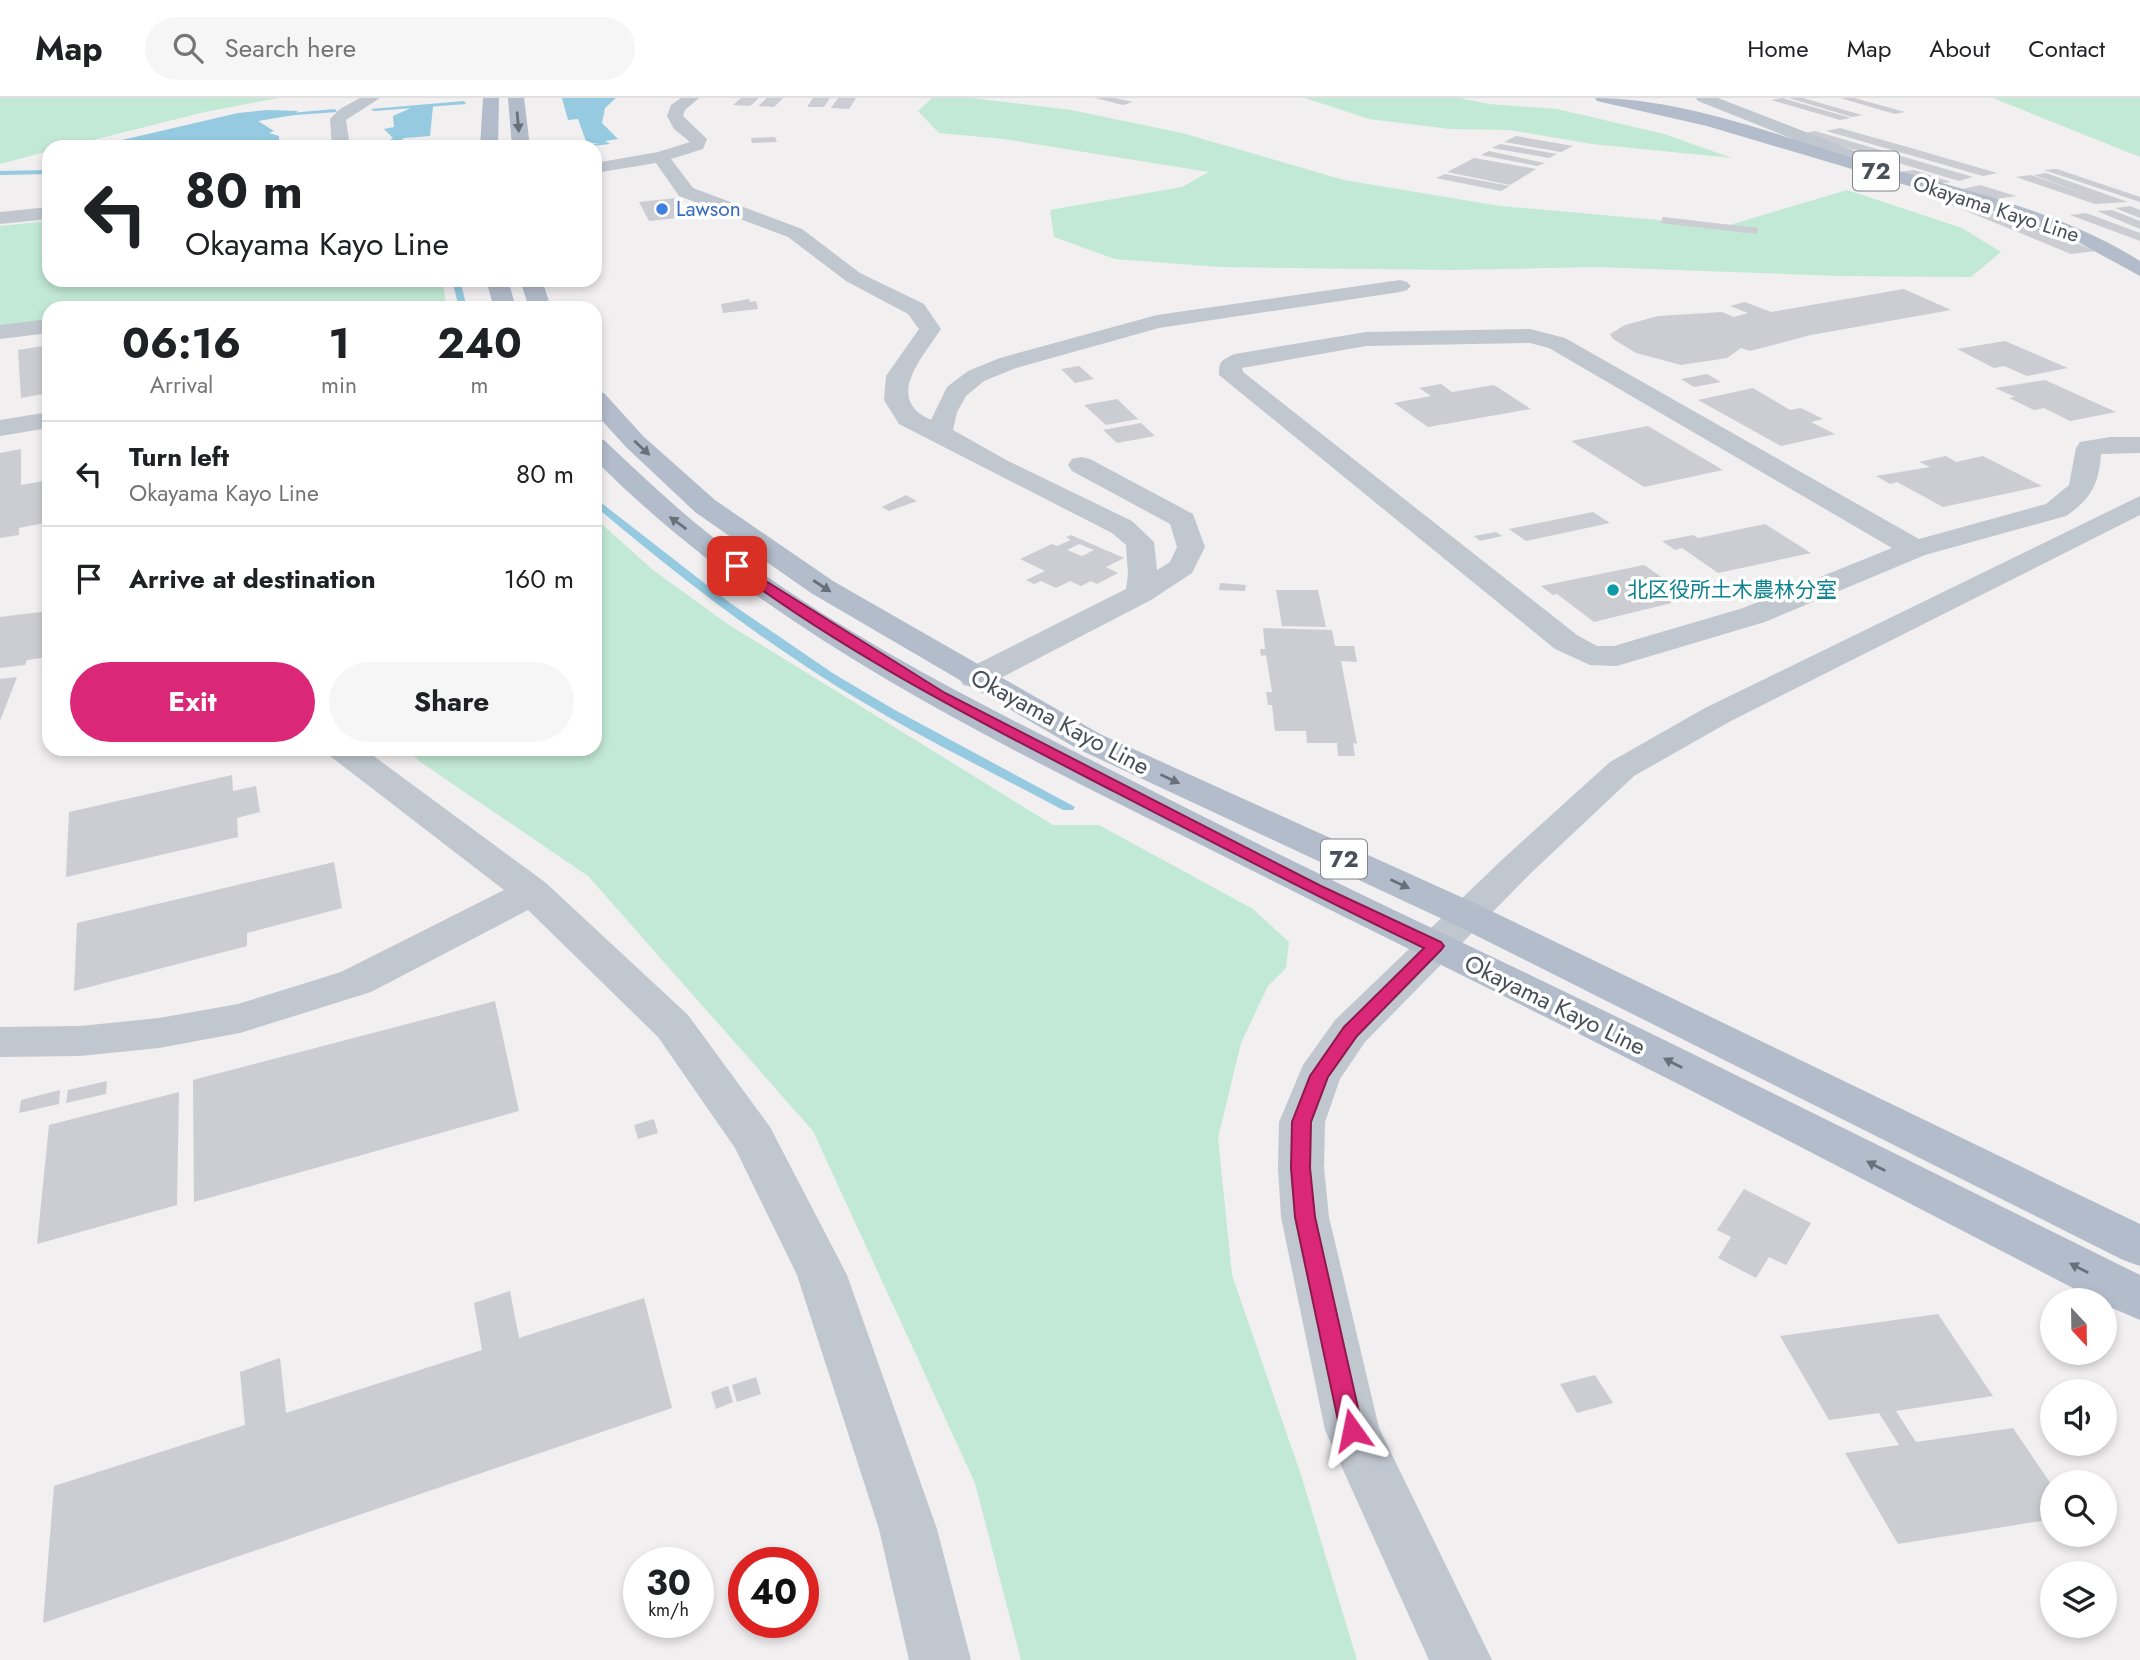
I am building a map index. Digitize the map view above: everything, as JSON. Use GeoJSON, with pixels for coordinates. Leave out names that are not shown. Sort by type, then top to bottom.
{"type":"FeatureCollection","features":[{"type":"Feature","properties":{"kind":"main road"},"geometry":{"type":"LineString","coordinates":[[489,140],[491,98]]}},
{"type":"Feature","properties":{"kind":"main road"},"geometry":{"type":"LineString","coordinates":[[516,98],[519,140]]}},
{"type":"Feature","properties":{"kind":"main road","name":"Okayama Kayo Line"},"geometry":{"type":"LineString","coordinates":[[1603,98],[1734,126],[2011,211],[2080,236],[2120,256],[2140,270]]}},
{"type":"Feature","properties":{"kind":"main road","name":"Okayama Kayo Line"},"geometry":{"type":"LineString","coordinates":[[602,406],[635,442],[705,506],[822,587],[975,678],[1088,741],[1452,931],[2140,1299]]}},
{"type":"Feature","properties":{"kind":"main road","name":"Okayama Kayo Line"},"geometry":{"type":"LineString","coordinates":[[602,452],[662,511],[775,594],[940,696],[1315,889],[1452,931],[2140,1246]]}},
{"type":"Feature","properties":{"kind":"street"},"geometry":{"type":"LineString","coordinates":[[338,140],[338,119],[345,111],[372,98]]}},
{"type":"Feature","properties":{"kind":"street"},"geometry":{"type":"LineString","coordinates":[[602,167],[661,157],[697,145],[699,139],[680,125],[675,116],[677,108],[691,98]]}},
{"type":"Feature","properties":{"kind":"street"},"geometry":{"type":"LineString","coordinates":[[1704,98],[1854,157],[1866,167]]}},
{"type":"Feature","properties":{"kind":"street"},"geometry":{"type":"LineString","coordinates":[[661,157],[686,192],[795,233],[853,277],[916,309],[930,329],[898,376],[896,400],[908,419],[1122,527],[1140,542],[1143,574],[1140,594]]}},
{"type":"Feature","properties":{"kind":"street"},"geometry":{"type":"LineString","coordinates":[[0,218],[42,214]]}},
{"type":"Feature","properties":{"kind":"street"},"geometry":{"type":"LineString","coordinates":[[940,433],[945,412],[956,392],[976,376],[1008,363],[1157,322],[1400,286]]}},
{"type":"Feature","properties":{"kind":"street"},"geometry":{"type":"LineString","coordinates":[[0,332],[42,327]]}},
{"type":"Feature","properties":{"kind":"street"},"geometry":{"type":"LineString","coordinates":[[1915,549],[1546,338],[1366,339],[1243,359],[1230,365],[1231,375],[1253,393],[1566,642],[1590,655],[1616,656],[1754,615],[1915,549],[2056,510],[2076,497],[2085,482],[2089,448],[2110,444],[2140,445]]}},
{"type":"Feature","properties":{"kind":"street"},"geometry":{"type":"LineString","coordinates":[[0,428],[42,421]]}},
{"type":"Feature","properties":{"kind":"street"},"geometry":{"type":"LineString","coordinates":[[975,678],[1140,594],[1182,567],[1191,547],[1183,520],[1081,465]]}},
{"type":"Feature","properties":{"kind":"street"},"geometry":{"type":"LineString","coordinates":[[1461,1660],[1352,1430],[1305,1217],[1301,1168],[1302,1122],[1319,1076],[1350,1031],[1622,769],[1717,715],[2140,503]]}},
{"type":"Feature","properties":{"kind":"street"},"geometry":{"type":"LineString","coordinates":[[351,756],[532,892],[673,1026],[754,1139],[822,1275],[908,1529],[940,1660]]}},
{"type":"Feature","properties":{"kind":"street"},"geometry":{"type":"LineString","coordinates":[[0,1042],[80,1041],[159,1033],[240,1018],[356,982],[532,892]]}},
{"type":"Feature","properties":{"kind":"green space"},"geometry":{"type":"Polygon","coordinates":[[[0,98],[278,98],[205,112],[93,140],[42,140],[42,153],[0,164],[0,98]]]}},
{"type":"Feature","properties":{"kind":"green space"},"geometry":{"type":"Polygon","coordinates":[[[932,98],[972,98],[1071,110],[1182,133],[1344,180],[1500,206],[1726,226],[1847,190],[1962,228],[2001,252],[1971,277],[1839,276],[1597,267],[1452,270],[1220,267],[1115,259],[1054,237],[1050,210],[1182,187],[1209,172],[1004,139],[939,133],[918,111],[932,98]]]}},
{"type":"Feature","properties":{"kind":"green space"},"geometry":{"type":"Polygon","coordinates":[[[1305,98],[1460,98],[1489,104],[1557,109],[1664,134],[1732,158],[1592,144],[1510,130],[1450,129],[1369,119],[1305,98]]]}},
{"type":"Feature","properties":{"kind":"green space"},"geometry":{"type":"Polygon","coordinates":[[[1993,98],[2140,98],[2140,157],[1993,98]]]}},
{"type":"Feature","properties":{"kind":"green space"},"geometry":{"type":"Polygon","coordinates":[[[42,222],[42,287],[443,287],[446,301],[42,301],[42,323],[0,327],[0,226],[42,222]]]}},
{"type":"Feature","properties":{"kind":"green space"},"geometry":{"type":"Polygon","coordinates":[[[602,524],[653,570],[729,625],[1053,825],[1099,825],[1253,909],[1289,942],[1286,968],[1268,986],[1241,1043],[1218,1138],[1232,1275],[1302,1478],[1357,1660],[1021,1660],[975,1483],[813,1131],[588,876],[414,756],[602,756],[602,524]]]}},
{"type":"Feature","properties":{"kind":"water"},"geometry":{"type":"Polygon","coordinates":[[[562,98],[616,98],[605,108],[602,123],[618,139],[605,141],[610,144],[602,145],[602,140],[586,140],[578,119],[568,120],[562,98]]]}},
{"type":"Feature","properties":{"kind":"water"},"geometry":{"type":"Polygon","coordinates":[[[433,106],[430,136],[390,140],[393,138],[384,129],[394,127],[393,116],[411,108],[433,106]]]}},
{"type":"Feature","properties":{"kind":"water"},"geometry":{"type":"Polygon","coordinates":[[[298,111],[294,115],[258,121],[274,131],[269,133],[279,136],[279,140],[122,140],[238,113],[298,111]]]}},
{"type":"Feature","properties":{"kind":"building"},"geometry":{"type":"Polygon","coordinates":[[[741,98],[759,98],[750,106],[733,105],[741,98]]]}},
{"type":"Feature","properties":{"kind":"building"},"geometry":{"type":"Polygon","coordinates":[[[767,98],[783,98],[774,107],[758,106],[767,98]]]}},
{"type":"Feature","properties":{"kind":"building"},"geometry":{"type":"Polygon","coordinates":[[[813,98],[830,98],[824,107],[807,107],[813,98]]]}},
{"type":"Feature","properties":{"kind":"building"},"geometry":{"type":"Polygon","coordinates":[[[838,98],[856,98],[849,109],[831,108],[838,98]]]}},
{"type":"Feature","properties":{"kind":"building"},"geometry":{"type":"Polygon","coordinates":[[[1095,98],[1115,98],[1133,102],[1123,105],[1095,98]]]}},
{"type":"Feature","properties":{"kind":"building"},"geometry":{"type":"Polygon","coordinates":[[[1782,98],[1851,118],[1840,120],[1771,100],[1782,98]]]}},
{"type":"Feature","properties":{"kind":"building"},"geometry":{"type":"Polygon","coordinates":[[[1789,98],[1803,98],[1862,115],[1852,117],[1789,98]]]}},
{"type":"Feature","properties":{"kind":"building"},"geometry":{"type":"Polygon","coordinates":[[[1840,98],[1854,98],[1905,112],[1895,114],[1840,98]]]}},
{"type":"Feature","properties":{"kind":"building"},"geometry":{"type":"Polygon","coordinates":[[[1840,128],[1997,173],[1983,176],[1826,131],[1840,128]]]}},
{"type":"Feature","properties":{"kind":"building"},"geometry":{"type":"Polygon","coordinates":[[[1815,131],[1973,177],[1959,181],[1801,134],[1815,131]]]}},
{"type":"Feature","properties":{"kind":"building"},"geometry":{"type":"Polygon","coordinates":[[[1516,136],[1573,146],[1561,152],[1504,142],[1516,136]]]}},
{"type":"Feature","properties":{"kind":"building"},"geometry":{"type":"Polygon","coordinates":[[[775,137],[777,142],[752,143],[751,138],[775,137]]]}},
{"type":"Feature","properties":{"kind":"building"},"geometry":{"type":"Polygon","coordinates":[[[1500,144],[1557,154],[1549,158],[1492,148],[1500,144]]]}},
{"type":"Feature","properties":{"kind":"building"},"geometry":{"type":"Polygon","coordinates":[[[1489,151],[1545,163],[1537,166],[1481,155],[1489,151]]]}},
{"type":"Feature","properties":{"kind":"building"},"geometry":{"type":"Polygon","coordinates":[[[1474,158],[1536,169],[1510,185],[1447,172],[1474,158]]]}},
{"type":"Feature","properties":{"kind":"building"},"geometry":{"type":"Polygon","coordinates":[[[2057,169],[2140,197],[2140,202],[2044,170],[2057,169]]]}},
{"type":"Feature","properties":{"kind":"building"},"geometry":{"type":"Polygon","coordinates":[[[1914,170],[1951,182],[1936,184],[1899,172],[1914,170]]]}},
{"type":"Feature","properties":{"kind":"building"},"geometry":{"type":"Polygon","coordinates":[[[2046,173],[2128,202],[2095,204],[2016,177],[2031,175],[2084,194],[2034,175],[2046,173]]]}},
{"type":"Feature","properties":{"kind":"building"},"geometry":{"type":"Polygon","coordinates":[[[1445,174],[1510,186],[1501,191],[1436,178],[1445,174]]]}},
{"type":"Feature","properties":{"kind":"building"},"geometry":{"type":"Polygon","coordinates":[[[1980,185],[2016,196],[1996,199],[1962,189],[1980,185]]]}},
{"type":"Feature","properties":{"kind":"building"},"geometry":{"type":"Polygon","coordinates":[[[1951,197],[2096,251],[2071,254],[1937,199],[1951,197]]]}},
{"type":"Feature","properties":{"kind":"building"},"geometry":{"type":"Polygon","coordinates":[[[676,198],[688,217],[649,221],[639,202],[676,198]]]}},
{"type":"Feature","properties":{"kind":"building"},"geometry":{"type":"Polygon","coordinates":[[[2130,206],[2140,210],[2140,218],[2115,208],[2130,206]]]}},
{"type":"Feature","properties":{"kind":"building"},"geometry":{"type":"Polygon","coordinates":[[[2112,210],[2140,221],[2140,229],[2097,211],[2112,210]]]}},
{"type":"Feature","properties":{"kind":"building"},"geometry":{"type":"Polygon","coordinates":[[[2086,213],[2140,233],[2140,241],[2070,215],[2086,213]]]}},
{"type":"Feature","properties":{"kind":"building"},"geometry":{"type":"Polygon","coordinates":[[[1663,217],[1758,228],[1757,234],[1661,223],[1663,217]]]}},
{"type":"Feature","properties":{"kind":"building"},"geometry":{"type":"Polygon","coordinates":[[[1904,289],[1951,310],[1811,335],[1750,351],[1741,348],[1727,358],[1681,365],[1636,353],[1613,339],[1610,334],[1625,325],[1658,316],[1722,312],[1734,317],[1748,313],[1730,306],[1745,302],[1771,312],[1904,289]]]}},
{"type":"Feature","properties":{"kind":"building"},"geometry":{"type":"Polygon","coordinates":[[[749,299],[750,302],[756,301],[758,309],[723,313],[721,304],[749,299]]]}},
{"type":"Feature","properties":{"kind":"building"},"geometry":{"type":"Polygon","coordinates":[[[2005,341],[2068,368],[2027,376],[2004,366],[1994,368],[1957,349],[2005,341]]]}},
{"type":"Feature","properties":{"kind":"building"},"geometry":{"type":"Polygon","coordinates":[[[42,346],[42,394],[21,398],[18,350],[42,346]]]}},
{"type":"Feature","properties":{"kind":"building"},"geometry":{"type":"Polygon","coordinates":[[[1079,366],[1094,379],[1075,383],[1061,369],[1079,366]]]}},
{"type":"Feature","properties":{"kind":"building"},"geometry":{"type":"Polygon","coordinates":[[[1707,374],[1721,382],[1694,387],[1681,379],[1707,374]]]}},
{"type":"Feature","properties":{"kind":"building"},"geometry":{"type":"Polygon","coordinates":[[[2045,380],[2116,412],[2070,421],[2044,408],[2034,410],[1995,388],[2045,380]]]}},
{"type":"Feature","properties":{"kind":"building"},"geometry":{"type":"Polygon","coordinates":[[[1441,384],[1452,392],[1494,385],[1531,409],[1428,427],[1394,403],[1431,396],[1419,388],[1441,384]]]}},
{"type":"Feature","properties":{"kind":"building"},"geometry":{"type":"Polygon","coordinates":[[[1753,388],[1790,410],[1801,408],[1823,419],[1811,422],[1835,434],[1781,446],[1698,400],[1753,388]]]}},
{"type":"Feature","properties":{"kind":"building"},"geometry":{"type":"Polygon","coordinates":[[[1117,399],[1138,419],[1106,425],[1084,405],[1117,399]]]}},
{"type":"Feature","properties":{"kind":"building"},"geometry":{"type":"Polygon","coordinates":[[[1141,423],[1155,436],[1117,443],[1103,430],[1141,423]]]}},
{"type":"Feature","properties":{"kind":"building"},"geometry":{"type":"Polygon","coordinates":[[[1648,426],[1723,470],[1644,487],[1571,441],[1648,426]]]}},
{"type":"Feature","properties":{"kind":"building"},"geometry":{"type":"Polygon","coordinates":[[[21,449],[21,485],[42,481],[42,523],[19,528],[19,535],[0,538],[0,453],[21,449]]]}},
{"type":"Feature","properties":{"kind":"building"},"geometry":{"type":"Polygon","coordinates":[[[1946,456],[1956,462],[1983,456],[2042,486],[1943,507],[1897,482],[1890,484],[1876,476],[1930,467],[1919,462],[1946,456]]]}},
{"type":"Feature","properties":{"kind":"building"},"geometry":{"type":"Polygon","coordinates":[[[906,495],[917,501],[889,511],[882,507],[906,495]]]}},
{"type":"Feature","properties":{"kind":"building"},"geometry":{"type":"Polygon","coordinates":[[[1593,512],[1610,523],[1526,541],[1509,529],[1593,512]]]}},
{"type":"Feature","properties":{"kind":"building"},"geometry":{"type":"Polygon","coordinates":[[[1765,524],[1811,553],[1718,573],[1682,548],[1675,550],[1662,541],[1693,535],[1698,538],[1765,524]]]}},
{"type":"Feature","properties":{"kind":"building"},"geometry":{"type":"Polygon","coordinates":[[[1496,532],[1502,536],[1480,541],[1474,536],[1496,532]]]}},
{"type":"Feature","properties":{"kind":"building"},"geometry":{"type":"Polygon","coordinates":[[[1071,535],[1124,558],[1106,567],[1118,573],[1097,584],[1091,581],[1081,586],[1070,581],[1056,588],[1041,581],[1034,584],[1026,580],[1045,571],[1020,559],[1052,544],[1057,546],[1071,540],[1066,537],[1071,535]],[[1079,544],[1067,550],[1082,556],[1094,550],[1079,544]]]}},
{"type":"Feature","properties":{"kind":"building","name":"北区役所土木農林分室"},"geometry":{"type":"Polygon","coordinates":[[[1644,565],[1692,598],[1594,622],[1557,594],[1553,595],[1541,586],[1644,565]]]}},
{"type":"Feature","properties":{"kind":"building"},"geometry":{"type":"Polygon","coordinates":[[[1220,583],[1246,585],[1245,591],[1219,590],[1220,583]]]}},
{"type":"Feature","properties":{"kind":"building"},"geometry":{"type":"Polygon","coordinates":[[[1276,590],[1318,590],[1326,627],[1282,626],[1276,590]]]}},
{"type":"Feature","properties":{"kind":"building"},"geometry":{"type":"Polygon","coordinates":[[[42,612],[42,658],[27,660],[25,665],[0,668],[0,617],[42,612]]]}},
{"type":"Feature","properties":{"kind":"building"},"geometry":{"type":"Polygon","coordinates":[[[1263,628],[1332,630],[1335,646],[1354,646],[1357,662],[1341,661],[1357,744],[1353,743],[1355,756],[1338,756],[1337,743],[1307,743],[1306,731],[1275,731],[1272,705],[1268,705],[1266,692],[1272,692],[1266,655],[1261,656],[1260,649],[1265,649],[1263,628]]]}},
{"type":"Feature","properties":{"kind":"building"},"geometry":{"type":"Polygon","coordinates":[[[17,677],[0,721],[0,679],[17,677]]]}},
{"type":"Feature","properties":{"kind":"building"},"geometry":{"type":"Polygon","coordinates":[[[232,775],[233,791],[256,786],[260,812],[237,818],[238,837],[66,877],[69,812],[232,775]]]}},
{"type":"Feature","properties":{"kind":"building"},"geometry":{"type":"Polygon","coordinates":[[[334,862],[342,908],[247,933],[247,946],[74,991],[77,923],[334,862]]]}},
{"type":"Feature","properties":{"kind":"building"},"geometry":{"type":"Polygon","coordinates":[[[495,1001],[519,1111],[194,1202],[193,1080],[495,1001]]]}},
{"type":"Feature","properties":{"kind":"building"},"geometry":{"type":"Polygon","coordinates":[[[107,1081],[106,1094],[66,1103],[68,1090],[107,1081]]]}},
{"type":"Feature","properties":{"kind":"building"},"geometry":{"type":"Polygon","coordinates":[[[60,1090],[59,1104],[19,1113],[21,1100],[60,1090]]]}},
{"type":"Feature","properties":{"kind":"building"},"geometry":{"type":"Polygon","coordinates":[[[179,1092],[177,1205],[37,1244],[49,1125],[179,1092]]]}},
{"type":"Feature","properties":{"kind":"building"},"geometry":{"type":"Polygon","coordinates":[[[654,1119],[658,1133],[638,1139],[634,1125],[654,1119]]]}},
{"type":"Feature","properties":{"kind":"building"},"geometry":{"type":"Polygon","coordinates":[[[1744,1189],[1811,1223],[1786,1265],[1769,1257],[1756,1278],[1718,1258],[1731,1237],[1717,1230],[1744,1189]]]}},
{"type":"Feature","properties":{"kind":"building"},"geometry":{"type":"Polygon","coordinates":[[[510,1291],[519,1338],[644,1298],[672,1408],[43,1623],[54,1486],[245,1425],[240,1372],[280,1358],[286,1413],[482,1350],[474,1303],[510,1291]]]}},
{"type":"Feature","properties":{"kind":"building"},"geometry":{"type":"Polygon","coordinates":[[[1938,1314],[1993,1396],[1896,1411],[1916,1442],[2013,1428],[2041,1470],[2040,1521],[1898,1544],[1845,1453],[1899,1445],[1879,1413],[1829,1420],[1780,1336],[1938,1314]]]}},
{"type":"Feature","properties":{"kind":"building"},"geometry":{"type":"Polygon","coordinates":[[[1595,1375],[1613,1403],[1577,1413],[1560,1384],[1595,1375]]]}},
{"type":"Feature","properties":{"kind":"building"},"geometry":{"type":"Polygon","coordinates":[[[756,1377],[761,1394],[737,1402],[732,1385],[756,1377]]]}},
{"type":"Feature","properties":{"kind":"building"},"geometry":{"type":"Polygon","coordinates":[[[728,1386],[733,1402],[716,1409],[711,1392],[728,1386]]]}},
{"type":"Feature","properties":{"kind":"waterway"},"geometry":{"type":"LineString","coordinates":[[374,109],[464,103]]}},
{"type":"Feature","properties":{"kind":"waterway"},"geometry":{"type":"LineString","coordinates":[[282,114],[335,111]]}},
{"type":"Feature","properties":{"kind":"waterway"},"geometry":{"type":"LineString","coordinates":[[0,173],[42,172]]}},
{"type":"Feature","properties":{"kind":"waterway"},"geometry":{"type":"LineString","coordinates":[[458,287],[461,301]]}},
{"type":"Feature","properties":{"kind":"waterway"},"geometry":{"type":"LineString","coordinates":[[602,507],[726,606],[830,677],[915,727],[1068,807]]}},
{"type":"Feature","properties":{"kind":"place","name":"Lawson"},"geometry":{"type":"Point","coordinates":[662,209]}},
{"type":"Feature","properties":{"kind":"place","name":"北区役所土木農林分室"},"geometry":{"type":"Point","coordinates":[1613,590]}},
{"type":"Feature","properties":{"kind":"route"},"geometry":{"type":"LineString","coordinates":[[737,566],[775,594],[940,696],[1315,889],[1436,946],[1350,1031],[1319,1076],[1302,1122],[1301,1168],[1305,1217],[1352,1430]]}}]}
